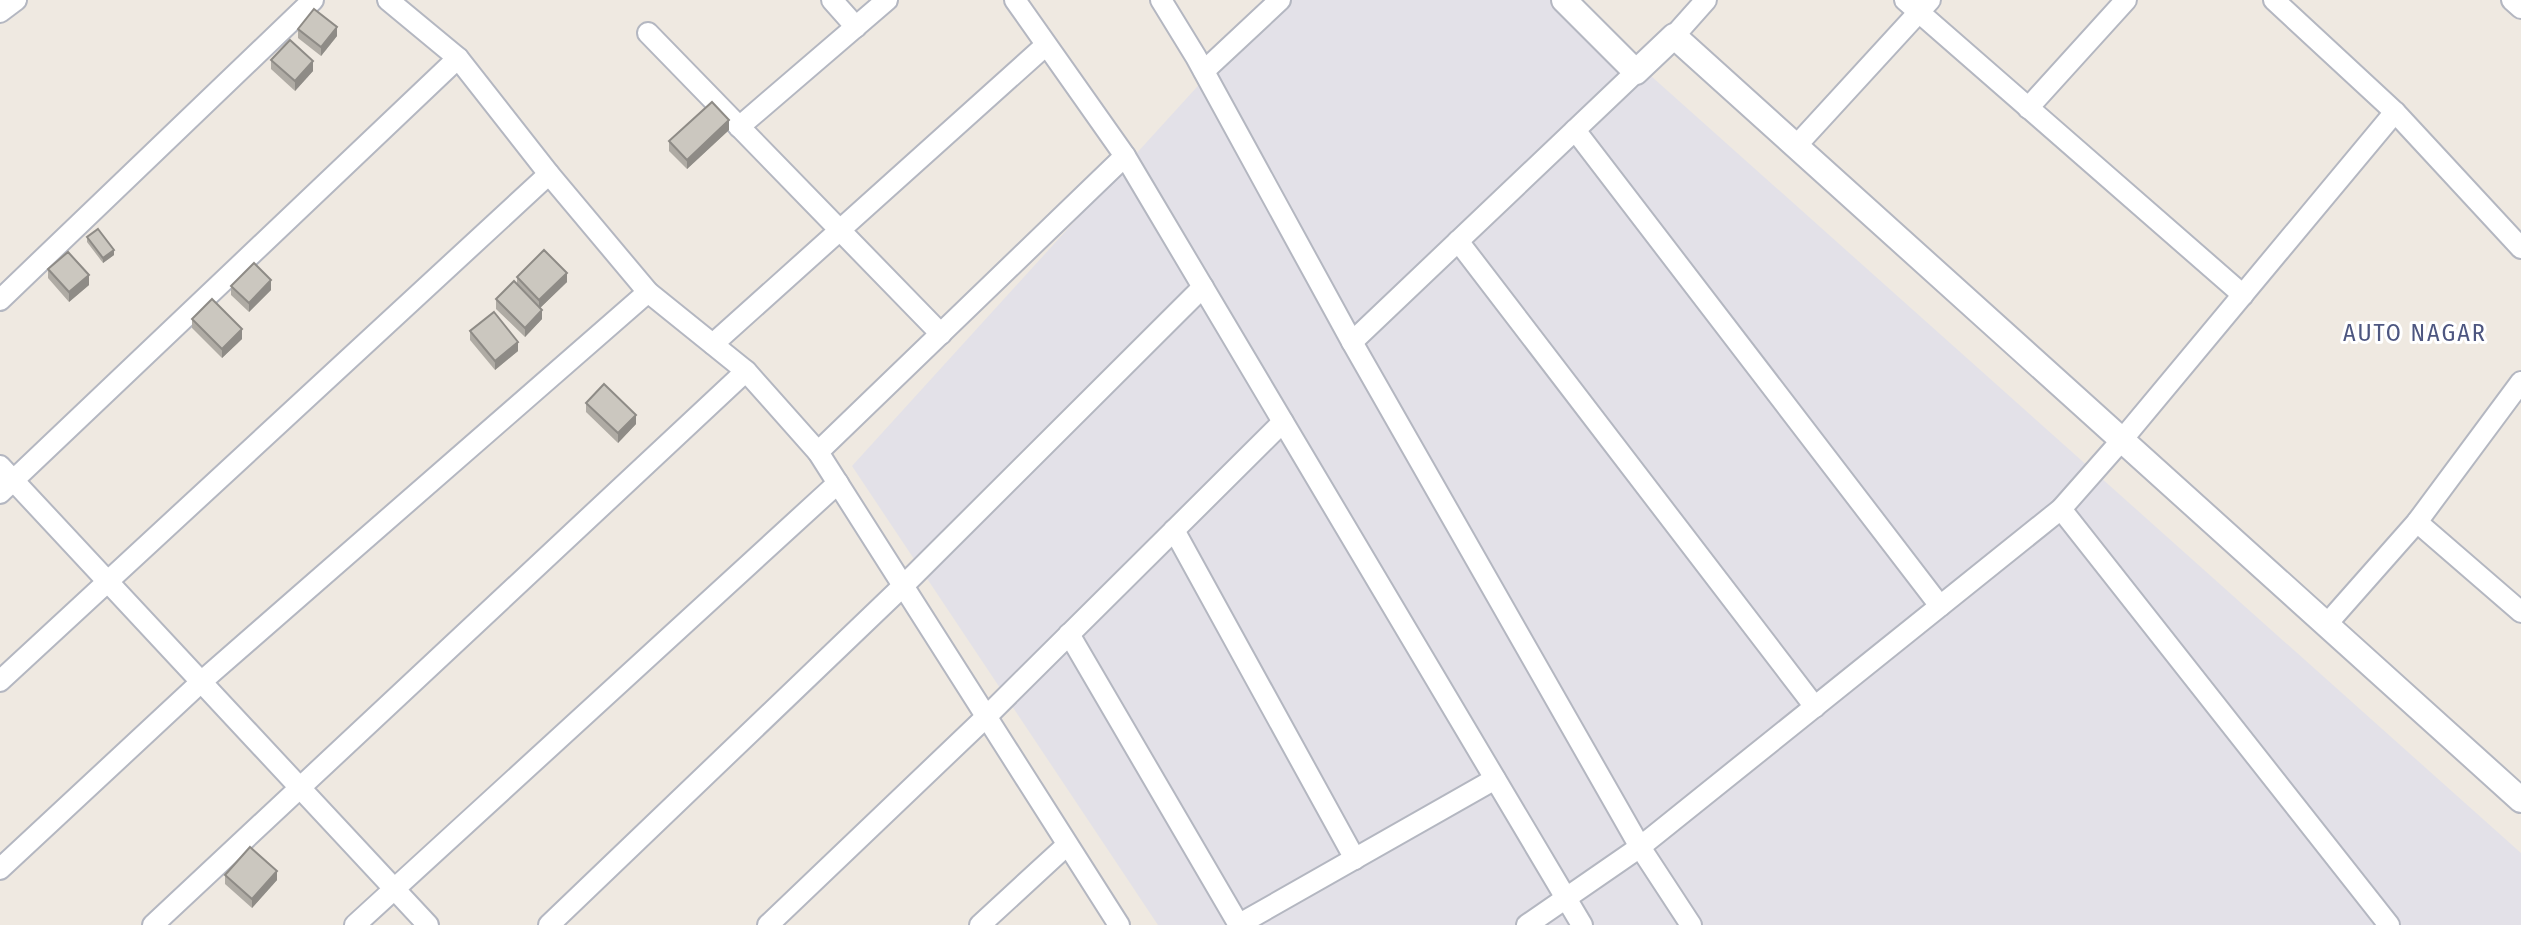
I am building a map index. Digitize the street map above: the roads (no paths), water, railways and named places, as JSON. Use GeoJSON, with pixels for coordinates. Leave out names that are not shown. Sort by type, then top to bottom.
{"type":"FeatureCollection","features":[{"type":"Feature","properties":{"kind":"street"},"geometry":{"type":"LineString","coordinates":[[0,12],[16,0]]}},
{"type":"Feature","properties":{"kind":"street"},"geometry":{"type":"LineString","coordinates":[[0,300],[313,0]]}},
{"type":"Feature","properties":{"kind":"street"},"geometry":{"type":"LineString","coordinates":[[388,0],[458,58],[549,174],[648,292],[746,371],[818,452],[1119,925]]}},
{"type":"Feature","properties":{"kind":"street"},"geometry":{"type":"LineString","coordinates":[[832,0],[856,27]]}},
{"type":"Feature","properties":{"kind":"street"},"geometry":{"type":"LineString","coordinates":[[739,127],[887,0]]}},
{"type":"Feature","properties":{"kind":"street"},"geometry":{"type":"LineString","coordinates":[[1015,0],[1125,156],[1582,925]]}},
{"type":"Feature","properties":{"kind":"street"},"geometry":{"type":"LineString","coordinates":[[1161,0],[1204,71],[1352,342],[1640,847],[1691,925]]}},
{"type":"Feature","properties":{"kind":"street"},"geometry":{"type":"LineString","coordinates":[[1204,71],[1280,0]]}},
{"type":"Feature","properties":{"kind":"street"},"geometry":{"type":"LineString","coordinates":[[1564,0],[1636,72]]}},
{"type":"Feature","properties":{"kind":"street"},"geometry":{"type":"LineString","coordinates":[[1352,342],[1674,36],[1706,0]]}},
{"type":"Feature","properties":{"kind":"street"},"geometry":{"type":"LineString","coordinates":[[2028,108],[2126,0]]}},
{"type":"Feature","properties":{"kind":"street"},"geometry":{"type":"LineString","coordinates":[[2274,0],[2395,112],[2521,248]]}},
{"type":"Feature","properties":{"kind":"street"},"geometry":{"type":"LineString","coordinates":[[2512,0],[2521,8]]}},
{"type":"Feature","properties":{"kind":"street"},"geometry":{"type":"LineString","coordinates":[[1796,146],[1918,4],[2028,108],[2243,295]]}},
{"type":"Feature","properties":{"kind":"street"},"geometry":{"type":"LineString","coordinates":[[648,33],[941,334]]}},
{"type":"Feature","properties":{"kind":"street"},"geometry":{"type":"LineString","coordinates":[[1674,36],[2521,800]]}},
{"type":"Feature","properties":{"kind":"street"},"geometry":{"type":"LineString","coordinates":[[713,344],[1046,45]]}},
{"type":"Feature","properties":{"kind":"street"},"geometry":{"type":"LineString","coordinates":[[428,925],[108,582],[4,480],[458,58]]}},
{"type":"Feature","properties":{"kind":"street"},"geometry":{"type":"LineString","coordinates":[[1527,925],[1640,847],[2061,509],[2395,112]]}},
{"type":"Feature","properties":{"kind":"street"},"geometry":{"type":"LineString","coordinates":[[1575,130],[1940,606]]}},
{"type":"Feature","properties":{"kind":"street"},"geometry":{"type":"LineString","coordinates":[[818,452],[1125,156]]}},
{"type":"Feature","properties":{"kind":"street"},"geometry":{"type":"LineString","coordinates":[[0,681],[549,174]]}},
{"type":"Feature","properties":{"kind":"street"},"geometry":{"type":"LineString","coordinates":[[1458,241],[1815,707]]}},
{"type":"Feature","properties":{"kind":"street"},"geometry":{"type":"LineString","coordinates":[[549,925],[903,586],[1203,287]]}},
{"type":"Feature","properties":{"kind":"street"},"geometry":{"type":"LineString","coordinates":[[0,869],[201,682],[648,292]]}},
{"type":"Feature","properties":{"kind":"street"},"geometry":{"type":"LineString","coordinates":[[153,925],[746,371]]}},
{"type":"Feature","properties":{"kind":"street"},"geometry":{"type":"LineString","coordinates":[[2326,625],[2417,522],[2521,382]]}},
{"type":"Feature","properties":{"kind":"street"},"geometry":{"type":"LineString","coordinates":[[768,925],[986,717],[1283,422]]}},
{"type":"Feature","properties":{"kind":"street"},"geometry":{"type":"LineString","coordinates":[[355,925],[838,483]]}},
{"type":"Feature","properties":{"kind":"street"},"geometry":{"type":"LineString","coordinates":[[2061,509],[2389,925]]}},
{"type":"Feature","properties":{"kind":"street"},"geometry":{"type":"LineString","coordinates":[[2417,522],[2521,612]]}},
{"type":"Feature","properties":{"kind":"street"},"geometry":{"type":"LineString","coordinates":[[1174,530],[1355,859]]}},
{"type":"Feature","properties":{"kind":"street"},"geometry":{"type":"LineString","coordinates":[[1069,634],[1239,925],[1495,779]]}},
{"type":"Feature","properties":{"kind":"street"},"geometry":{"type":"LineString","coordinates":[[980,925],[1067,845]]}},
{"type":"Feature","properties":{"kind":"district","name":"AUTO NAGAR"},"geometry":{"type":"Point","coordinates":[2415,333]}}]}
